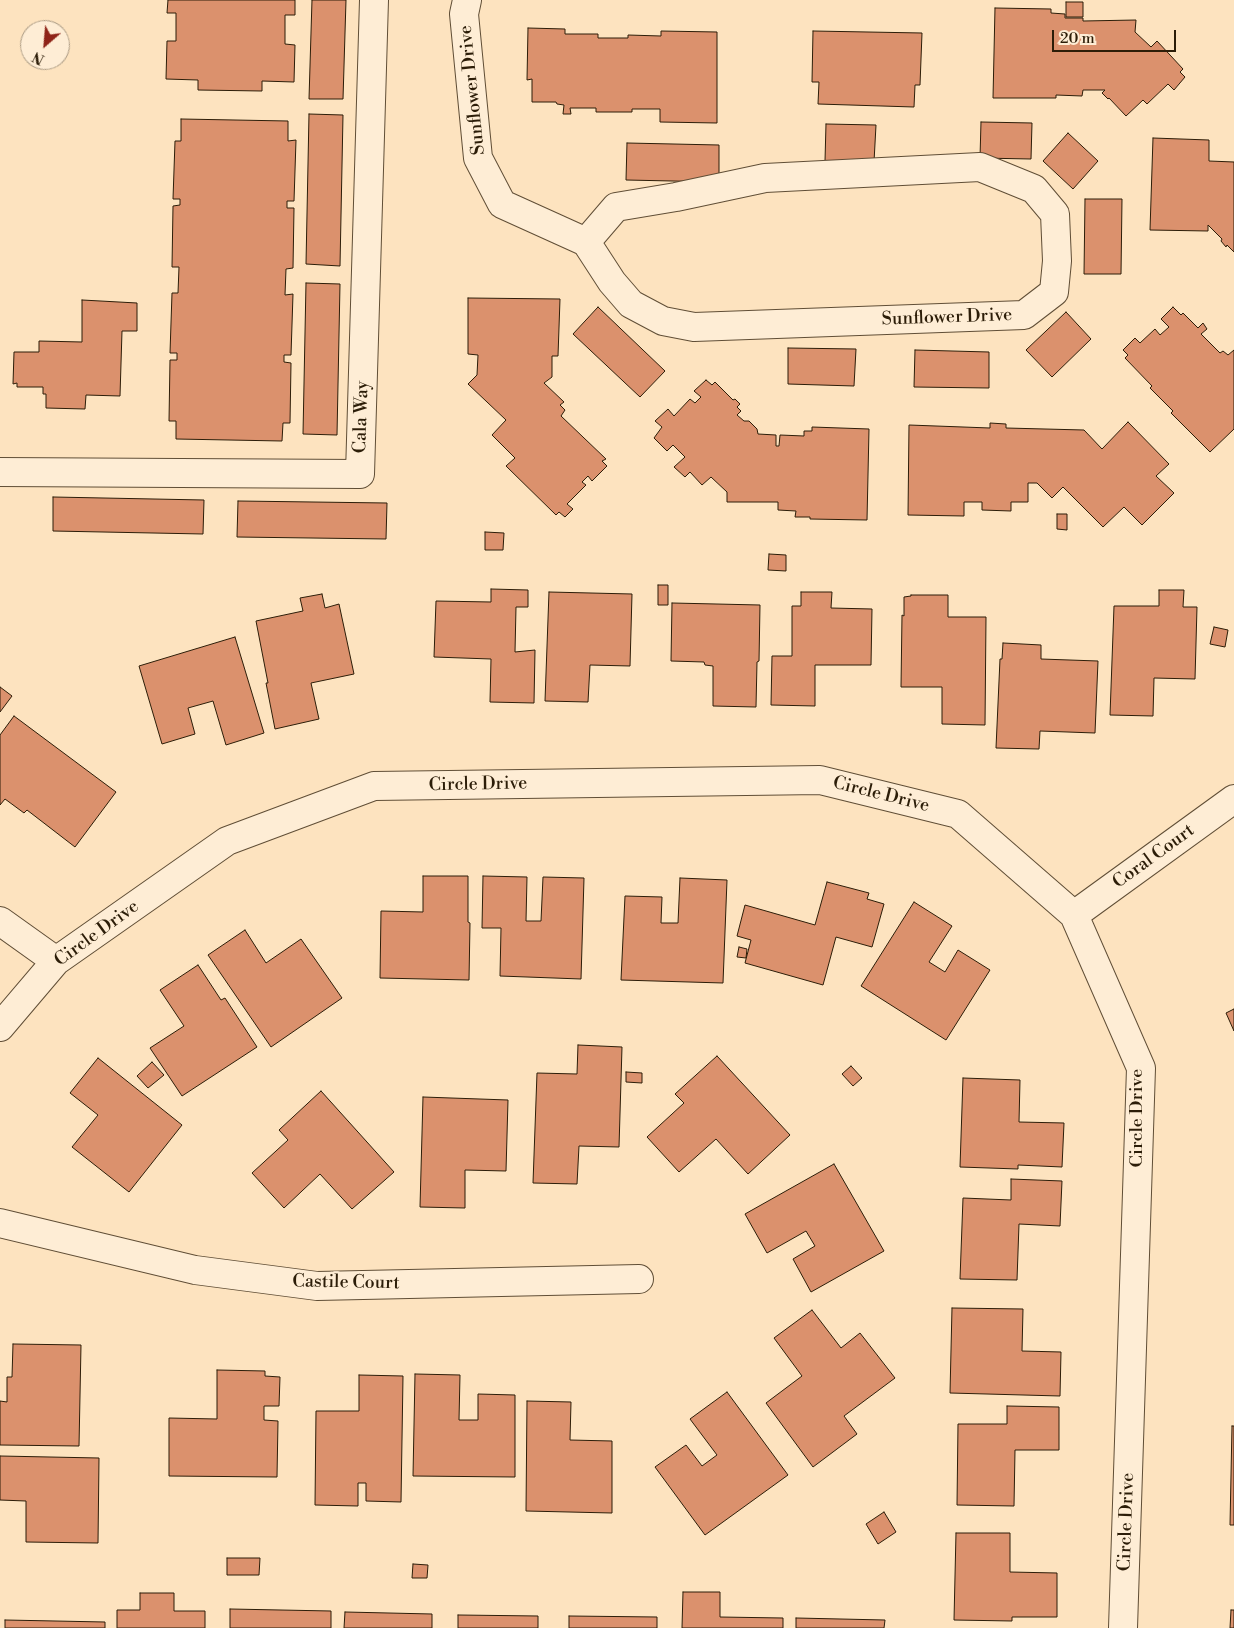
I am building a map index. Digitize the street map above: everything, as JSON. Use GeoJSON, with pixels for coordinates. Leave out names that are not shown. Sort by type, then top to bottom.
{"type":"FeatureCollection","features":[{"type":"Feature","properties":{"kind":"street","name":"Cala Way"},"geometry":{"type":"LineString","coordinates":[[0,472],[360,474],[374,0]]}},
{"type":"Feature","properties":{"kind":"street","name":"Sunflower Drive"},"geometry":{"type":"LineString","coordinates":[[467,0],[464,14],[478,158],[502,204],[586,242],[612,282],[631,304],[663,321],[694,327],[1024,315],[1054,292],[1057,261],[1055,214],[1034,189],[980,167],[765,178],[676,197],[616,207],[586,242]]}},
{"type":"Feature","properties":{"kind":"street","name":"Circle Drive"},"geometry":{"type":"LineString","coordinates":[[0,1027],[56,961],[226,841],[374,786],[820,780],[958,814],[1074,915],[1141,1068],[1124,1628]]}},
{"type":"Feature","properties":{"kind":"street","name":"Coral Court"},"geometry":{"type":"LineString","coordinates":[[1074,915],[1234,799]]}},
{"type":"Feature","properties":{"kind":"street"},"geometry":{"type":"LineString","coordinates":[[0,921],[56,961]]}},
{"type":"Feature","properties":{"kind":"street","name":"Castile Court"},"geometry":{"type":"LineString","coordinates":[[0,1223],[195,1270],[317,1286],[639,1279]]}},
{"type":"Feature","properties":{"kind":"building"},"geometry":{"type":"Polygon","coordinates":[[[168,0],[295,0],[295,15],[285,15],[285,44],[295,45],[294,82],[262,81],[262,91],[198,90],[198,80],[166,79],[167,41],[176,41],[176,13],[167,13],[168,0]]]}},
{"type":"Feature","properties":{"kind":"building"},"geometry":{"type":"Polygon","coordinates":[[[312,0],[346,0],[343,99],[309,99],[312,0]]]}},
{"type":"Feature","properties":{"kind":"building"},"geometry":{"type":"Polygon","coordinates":[[[1066,2],[1083,2],[1083,17],[1066,17],[1066,2]]]}},
{"type":"Feature","properties":{"kind":"building"},"geometry":{"type":"Polygon","coordinates":[[[995,8],[1051,9],[1051,13],[1065,14],[1065,18],[1083,18],[1083,21],[1136,20],[1135,32],[1151,47],[1157,41],[1183,69],[1180,72],[1185,77],[1174,90],[1168,84],[1147,104],[1143,100],[1126,116],[1102,93],[1105,90],[1083,90],[1082,96],[1056,95],[1056,98],[993,98],[995,8]]]}},
{"type":"Feature","properties":{"kind":"building"},"geometry":{"type":"Polygon","coordinates":[[[528,28],[565,29],[565,34],[598,34],[598,38],[628,38],[628,35],[661,36],[661,31],[717,32],[717,123],[660,122],[660,109],[632,109],[632,112],[596,112],[596,108],[570,108],[571,114],[563,114],[564,105],[557,104],[556,102],[532,102],[532,79],[527,80],[528,28]]]}},
{"type":"Feature","properties":{"kind":"building"},"geometry":{"type":"Polygon","coordinates":[[[813,31],[922,33],[920,85],[915,85],[914,107],[818,104],[819,82],[812,82],[813,31]]]}},
{"type":"Feature","properties":{"kind":"building"},"geometry":{"type":"Polygon","coordinates":[[[309,114],[343,115],[340,266],[306,264],[309,114]]]}},
{"type":"Feature","properties":{"kind":"building"},"geometry":{"type":"Polygon","coordinates":[[[181,119],[288,121],[288,141],[296,140],[294,201],[287,201],[287,208],[294,208],[293,268],[286,269],[285,295],[293,294],[291,355],[284,355],[284,362],[291,363],[290,423],[283,423],[282,441],[176,439],[176,421],[169,421],[170,360],[177,360],[177,353],[170,353],[172,293],[178,293],[179,267],[172,267],[173,206],[180,205],[180,199],[173,199],[175,141],[181,141],[181,119]]]}},
{"type":"Feature","properties":{"kind":"building"},"geometry":{"type":"Polygon","coordinates":[[[981,122],[1032,123],[1031,159],[980,158],[981,122]]]}},
{"type":"Feature","properties":{"kind":"building"},"geometry":{"type":"Polygon","coordinates":[[[826,124],[876,125],[874,162],[825,161],[826,124]]]}},
{"type":"Feature","properties":{"kind":"building"},"geometry":{"type":"Polygon","coordinates":[[[1068,133],[1098,161],[1073,189],[1043,161],[1068,133]]]}},
{"type":"Feature","properties":{"kind":"building"},"geometry":{"type":"Polygon","coordinates":[[[1153,138],[1209,140],[1209,161],[1234,162],[1234,252],[1227,245],[1226,247],[1221,241],[1222,239],[1208,225],[1208,231],[1150,230],[1153,138]]]}},
{"type":"Feature","properties":{"kind":"building"},"geometry":{"type":"Polygon","coordinates":[[[627,143],[719,145],[719,182],[626,180],[627,143]]]}},
{"type":"Feature","properties":{"kind":"building"},"geometry":{"type":"Polygon","coordinates":[[[1085,199],[1122,199],[1121,274],[1084,274],[1085,199]]]}},
{"type":"Feature","properties":{"kind":"building"},"geometry":{"type":"Polygon","coordinates":[[[306,283],[340,284],[337,435],[303,434],[306,283]]]}},
{"type":"Feature","properties":{"kind":"building"},"geometry":{"type":"Polygon","coordinates":[[[468,298],[560,299],[558,356],[552,356],[552,377],[544,383],[564,402],[560,405],[565,410],[561,416],[606,459],[602,461],[607,466],[592,481],[588,476],[582,482],[586,485],[567,504],[573,509],[565,517],[559,512],[556,515],[506,466],[515,458],[492,435],[506,420],[468,384],[477,375],[478,355],[468,354],[468,298]]]}},
{"type":"Feature","properties":{"kind":"building"},"geometry":{"type":"Polygon","coordinates":[[[82,300],[137,303],[137,331],[122,331],[120,396],[86,395],[85,409],[46,408],[46,394],[43,394],[43,387],[17,387],[17,383],[13,384],[14,352],[39,352],[39,341],[82,342],[82,300]]]}},
{"type":"Feature","properties":{"kind":"building"},"geometry":{"type":"Polygon","coordinates":[[[598,307],[665,371],[640,397],[573,334],[598,307]]]}},
{"type":"Feature","properties":{"kind":"building"},"geometry":{"type":"Polygon","coordinates":[[[1173,307],[1181,315],[1183,313],[1198,328],[1203,323],[1207,329],[1201,334],[1220,353],[1223,351],[1228,355],[1234,350],[1234,429],[1210,452],[1171,413],[1173,411],[1150,388],[1152,386],[1125,358],[1128,355],[1123,350],[1135,338],[1140,343],[1155,329],[1160,335],[1169,327],[1161,319],[1173,307]]]}},
{"type":"Feature","properties":{"kind":"building"},"geometry":{"type":"Polygon","coordinates":[[[1066,312],[1091,339],[1052,377],[1026,350],[1066,312]]]}},
{"type":"Feature","properties":{"kind":"building"},"geometry":{"type":"Polygon","coordinates":[[[788,348],[856,349],[854,386],[788,384],[788,348]]]}},
{"type":"Feature","properties":{"kind":"building"},"geometry":{"type":"Polygon","coordinates":[[[915,350],[989,352],[989,388],[914,387],[915,350]]]}},
{"type":"Feature","properties":{"kind":"building"},"geometry":{"type":"Polygon","coordinates":[[[706,380],[712,385],[715,382],[733,400],[735,399],[740,404],[737,407],[741,411],[737,415],[744,421],[749,421],[757,429],[758,434],[776,435],[776,446],[779,446],[780,435],[804,436],[804,431],[812,431],[812,427],[869,429],[867,520],[795,517],[796,511],[778,510],[778,502],[727,502],[727,492],[711,477],[702,485],[690,472],[685,477],[674,467],[685,457],[673,445],[667,451],[654,438],[662,427],[655,421],[668,409],[674,416],[690,399],[695,403],[701,397],[694,391],[706,380]]]}},
{"type":"Feature","properties":{"kind":"building"},"geometry":{"type":"Polygon","coordinates":[[[1128,422],[1169,464],[1156,476],[1174,493],[1142,525],[1124,507],[1103,527],[1063,487],[1052,498],[1037,483],[1028,483],[1028,502],[1011,502],[1011,511],[982,510],[982,502],[964,502],[964,516],[908,515],[909,425],[990,428],[990,423],[1006,424],[1006,428],[1084,430],[1102,449],[1128,422]]]}},
{"type":"Feature","properties":{"kind":"building"},"geometry":{"type":"Polygon","coordinates":[[[53,497],[204,500],[203,534],[53,531],[53,497]]]}},
{"type":"Feature","properties":{"kind":"building"},"geometry":{"type":"Polygon","coordinates":[[[238,501],[387,503],[386,539],[237,537],[238,501]]]}},
{"type":"Feature","properties":{"kind":"building"},"geometry":{"type":"Polygon","coordinates":[[[1057,514],[1067,514],[1067,530],[1057,529],[1057,514]]]}},
{"type":"Feature","properties":{"kind":"building"},"geometry":{"type":"Polygon","coordinates":[[[485,532],[504,533],[503,550],[485,550],[485,532]]]}},
{"type":"Feature","properties":{"kind":"building"},"geometry":{"type":"Polygon","coordinates":[[[769,554],[786,555],[786,571],[768,570],[769,554]]]}},
{"type":"Feature","properties":{"kind":"building"},"geometry":{"type":"Polygon","coordinates":[[[658,585],[668,585],[668,605],[658,605],[658,585]]]}},
{"type":"Feature","properties":{"kind":"building"},"geometry":{"type":"Polygon","coordinates":[[[491,589],[528,590],[528,607],[516,607],[515,652],[535,650],[534,703],[490,702],[491,659],[434,657],[436,601],[491,602],[491,589]]]}},
{"type":"Feature","properties":{"kind":"building"},"geometry":{"type":"Polygon","coordinates":[[[1159,590],[1184,590],[1183,607],[1197,607],[1195,679],[1154,678],[1153,716],[1110,715],[1114,606],[1159,606],[1159,590]]]}},
{"type":"Feature","properties":{"kind":"building"},"geometry":{"type":"Polygon","coordinates":[[[549,592],[632,594],[630,666],[590,665],[588,702],[545,701],[549,592]]]}},
{"type":"Feature","properties":{"kind":"building"},"geometry":{"type":"Polygon","coordinates":[[[801,592],[832,592],[831,608],[872,609],[871,665],[815,665],[815,706],[771,705],[772,656],[792,656],[792,606],[801,606],[801,592]]]}},
{"type":"Feature","properties":{"kind":"building"},"geometry":{"type":"Polygon","coordinates":[[[322,594],[325,608],[339,604],[354,674],[311,683],[319,719],[275,729],[256,621],[303,611],[300,598],[322,594]]]}},
{"type":"Feature","properties":{"kind":"building"},"geometry":{"type":"Polygon","coordinates":[[[911,595],[948,595],[948,617],[986,617],[985,725],[942,724],[942,687],[901,687],[902,615],[904,616],[904,597],[911,595]]]}},
{"type":"Feature","properties":{"kind":"building"},"geometry":{"type":"Polygon","coordinates":[[[672,603],[760,605],[756,707],[713,706],[713,666],[705,665],[704,662],[671,661],[672,603]]]}},
{"type":"Feature","properties":{"kind":"building"},"geometry":{"type":"Polygon","coordinates":[[[1214,627],[1228,630],[1225,647],[1210,644],[1214,627]]]}},
{"type":"Feature","properties":{"kind":"building"},"geometry":{"type":"Polygon","coordinates":[[[235,637],[264,733],[226,745],[213,701],[188,708],[195,734],[162,744],[139,666],[235,637]]]}},
{"type":"Feature","properties":{"kind":"building"},"geometry":{"type":"Polygon","coordinates":[[[1003,643],[1041,645],[1041,659],[1098,661],[1095,733],[1040,731],[1039,749],[996,748],[1000,659],[1002,659],[1003,643]]]}},
{"type":"Feature","properties":{"kind":"building"},"geometry":{"type":"Polygon","coordinates":[[[0,687],[12,696],[0,712],[0,687]]]}},
{"type":"Feature","properties":{"kind":"building"},"geometry":{"type":"Polygon","coordinates":[[[14,716],[116,792],[75,847],[27,810],[24,813],[5,799],[0,805],[0,735],[14,716]]]}},
{"type":"Feature","properties":{"kind":"building"},"geometry":{"type":"Polygon","coordinates":[[[423,876],[468,876],[468,922],[470,923],[469,980],[380,978],[381,911],[423,912],[423,876]]]}},
{"type":"Feature","properties":{"kind":"building"},"geometry":{"type":"Polygon","coordinates":[[[483,876],[527,877],[526,921],[541,921],[543,877],[584,878],[581,979],[500,976],[501,928],[482,928],[483,876]]]}},
{"type":"Feature","properties":{"kind":"building"},"geometry":{"type":"Polygon","coordinates":[[[680,878],[727,880],[723,983],[621,980],[625,896],[662,897],[661,923],[678,923],[680,878]]]}},
{"type":"Feature","properties":{"kind":"building"},"geometry":{"type":"Polygon","coordinates":[[[827,882],[869,893],[867,899],[884,904],[872,947],[836,937],[823,985],[745,963],[751,940],[737,936],[745,905],[815,925],[827,882]]]}},
{"type":"Feature","properties":{"kind":"building"},"geometry":{"type":"Polygon","coordinates":[[[914,902],[952,926],[929,962],[945,972],[958,950],[990,970],[946,1040],[861,986],[914,902]]]}},
{"type":"Feature","properties":{"kind":"building"},"geometry":{"type":"Polygon","coordinates":[[[245,930],[266,963],[301,939],[342,998],[271,1047],[208,955],[245,930]]]}},
{"type":"Feature","properties":{"kind":"building"},"geometry":{"type":"Polygon","coordinates":[[[739,947],[747,949],[746,958],[737,957],[739,947]]]}},
{"type":"Feature","properties":{"kind":"building"},"geometry":{"type":"Polygon","coordinates":[[[198,965],[221,1000],[225,998],[257,1047],[182,1096],[150,1048],[184,1026],[160,990],[198,965]]]}},
{"type":"Feature","properties":{"kind":"building"},"geometry":{"type":"Polygon","coordinates":[[[1234,1009],[1234,1031],[1226,1013],[1234,1009]]]}},
{"type":"Feature","properties":{"kind":"building"},"geometry":{"type":"Polygon","coordinates":[[[578,1045],[622,1047],[619,1147],[579,1146],[577,1184],[533,1183],[537,1073],[577,1074],[578,1045]]]}},
{"type":"Feature","properties":{"kind":"building"},"geometry":{"type":"Polygon","coordinates":[[[717,1056],[790,1135],[748,1174],[716,1139],[679,1172],[647,1137],[684,1103],[675,1094],[717,1056]]]}},
{"type":"Feature","properties":{"kind":"building"},"geometry":{"type":"Polygon","coordinates":[[[98,1058],[182,1125],[129,1192],[72,1147],[98,1115],[70,1093],[98,1058]]]}},
{"type":"Feature","properties":{"kind":"building"},"geometry":{"type":"Polygon","coordinates":[[[152,1062],[164,1075],[148,1088],[137,1076],[152,1062]]]}},
{"type":"Feature","properties":{"kind":"building"},"geometry":{"type":"Polygon","coordinates":[[[851,1066],[862,1078],[853,1086],[842,1074],[851,1066]]]}},
{"type":"Feature","properties":{"kind":"building"},"geometry":{"type":"Polygon","coordinates":[[[626,1072],[642,1073],[642,1083],[626,1082],[626,1072]]]}},
{"type":"Feature","properties":{"kind":"building"},"geometry":{"type":"Polygon","coordinates":[[[963,1078],[1020,1080],[1019,1122],[1064,1123],[1062,1167],[1018,1165],[1018,1169],[960,1167],[963,1078]]]}},
{"type":"Feature","properties":{"kind":"building"},"geometry":{"type":"Polygon","coordinates":[[[321,1091],[394,1172],[352,1209],[320,1174],[284,1208],[252,1173],[288,1140],[279,1130],[321,1091]]]}},
{"type":"Feature","properties":{"kind":"building"},"geometry":{"type":"Polygon","coordinates":[[[423,1097],[508,1100],[506,1171],[465,1170],[465,1208],[420,1207],[423,1097]]]}},
{"type":"Feature","properties":{"kind":"building"},"geometry":{"type":"Polygon","coordinates":[[[834,1164],[884,1251],[811,1292],[793,1259],[815,1246],[806,1231],[767,1253],[745,1214],[834,1164]]]}},
{"type":"Feature","properties":{"kind":"building"},"geometry":{"type":"Polygon","coordinates":[[[1011,1179],[1062,1181],[1060,1226],[1019,1224],[1017,1280],[960,1279],[963,1198],[1011,1200],[1011,1179]]]}},
{"type":"Feature","properties":{"kind":"building"},"geometry":{"type":"Polygon","coordinates":[[[952,1308],[1023,1309],[1022,1351],[1061,1352],[1060,1396],[950,1393],[952,1308]]]}},
{"type":"Feature","properties":{"kind":"building"},"geometry":{"type":"Polygon","coordinates":[[[812,1310],[841,1348],[860,1333],[895,1378],[844,1416],[857,1434],[813,1467],[766,1403],[802,1376],[774,1338],[812,1310]]]}},
{"type":"Feature","properties":{"kind":"building"},"geometry":{"type":"Polygon","coordinates":[[[13,1344],[81,1345],[79,1446],[0,1445],[0,1401],[7,1402],[7,1377],[12,1377],[13,1344]]]}},
{"type":"Feature","properties":{"kind":"building"},"geometry":{"type":"Polygon","coordinates":[[[217,1370],[265,1371],[265,1376],[280,1377],[279,1406],[264,1406],[264,1420],[278,1421],[277,1477],[169,1476],[169,1418],[217,1419],[217,1370]]]}},
{"type":"Feature","properties":{"kind":"building"},"geometry":{"type":"Polygon","coordinates":[[[415,1374],[460,1375],[459,1420],[478,1420],[478,1394],[515,1395],[515,1477],[413,1476],[415,1374]]]}},
{"type":"Feature","properties":{"kind":"building"},"geometry":{"type":"Polygon","coordinates":[[[359,1375],[403,1376],[401,1502],[366,1501],[366,1483],[358,1483],[358,1506],[315,1505],[316,1411],[359,1411],[359,1375]]]}},
{"type":"Feature","properties":{"kind":"building"},"geometry":{"type":"Polygon","coordinates":[[[727,1392],[788,1475],[705,1535],[655,1467],[686,1445],[702,1466],[717,1455],[690,1419],[727,1392]]]}},
{"type":"Feature","properties":{"kind":"building"},"geometry":{"type":"Polygon","coordinates":[[[527,1401],[571,1402],[570,1440],[612,1441],[612,1513],[526,1511],[527,1401]]]}},
{"type":"Feature","properties":{"kind":"building"},"geometry":{"type":"Polygon","coordinates":[[[1007,1406],[1059,1407],[1059,1450],[1015,1450],[1014,1506],[957,1505],[958,1424],[1007,1424],[1007,1406]]]}},
{"type":"Feature","properties":{"kind":"building"},"geometry":{"type":"Polygon","coordinates":[[[1232,1426],[1234,1426],[1234,1525],[1230,1525],[1232,1426]]]}},
{"type":"Feature","properties":{"kind":"building"},"geometry":{"type":"Polygon","coordinates":[[[0,1456],[99,1458],[98,1543],[26,1542],[26,1501],[0,1500],[0,1456]]]}},
{"type":"Feature","properties":{"kind":"building"},"geometry":{"type":"Polygon","coordinates":[[[884,1512],[896,1532],[878,1544],[866,1524],[884,1512]]]}},
{"type":"Feature","properties":{"kind":"building"},"geometry":{"type":"Polygon","coordinates":[[[956,1533],[1010,1533],[1010,1572],[1057,1573],[1057,1617],[1012,1617],[1012,1621],[954,1620],[956,1533]]]}},
{"type":"Feature","properties":{"kind":"building"},"geometry":{"type":"Polygon","coordinates":[[[227,1558],[260,1558],[259,1575],[227,1575],[227,1558]]]}},
{"type":"Feature","properties":{"kind":"building"},"geometry":{"type":"Polygon","coordinates":[[[413,1564],[428,1565],[427,1578],[412,1578],[413,1564]]]}},
{"type":"Feature","properties":{"kind":"building"},"geometry":{"type":"Polygon","coordinates":[[[683,1592],[720,1592],[720,1617],[783,1618],[783,1628],[682,1628],[683,1592]]]}},
{"type":"Feature","properties":{"kind":"building"},"geometry":{"type":"Polygon","coordinates":[[[140,1593],[174,1593],[174,1611],[205,1611],[205,1628],[117,1628],[117,1610],[140,1610],[140,1593]]]}},
{"type":"Feature","properties":{"kind":"building"},"geometry":{"type":"Polygon","coordinates":[[[230,1609],[331,1611],[331,1628],[230,1628],[230,1609]]]}},
{"type":"Feature","properties":{"kind":"building"},"geometry":{"type":"Polygon","coordinates":[[[1231,1610],[1234,1610],[1234,1628],[1230,1628],[1231,1610]]]}},
{"type":"Feature","properties":{"kind":"building"},"geometry":{"type":"Polygon","coordinates":[[[345,1612],[432,1614],[432,1628],[344,1628],[345,1612]]]}},
{"type":"Feature","properties":{"kind":"building"},"geometry":{"type":"Polygon","coordinates":[[[458,1615],[538,1616],[538,1628],[458,1628],[458,1615]]]}},
{"type":"Feature","properties":{"kind":"building"},"geometry":{"type":"Polygon","coordinates":[[[569,1616],[657,1617],[657,1628],[569,1628],[569,1616]]]}},
{"type":"Feature","properties":{"kind":"building"},"geometry":{"type":"Polygon","coordinates":[[[796,1618],[885,1620],[884,1628],[796,1628],[796,1618]]]}},
{"type":"Feature","properties":{"kind":"building"},"geometry":{"type":"Polygon","coordinates":[[[5,1620],[105,1622],[105,1628],[5,1628],[5,1620]]]}}]}
